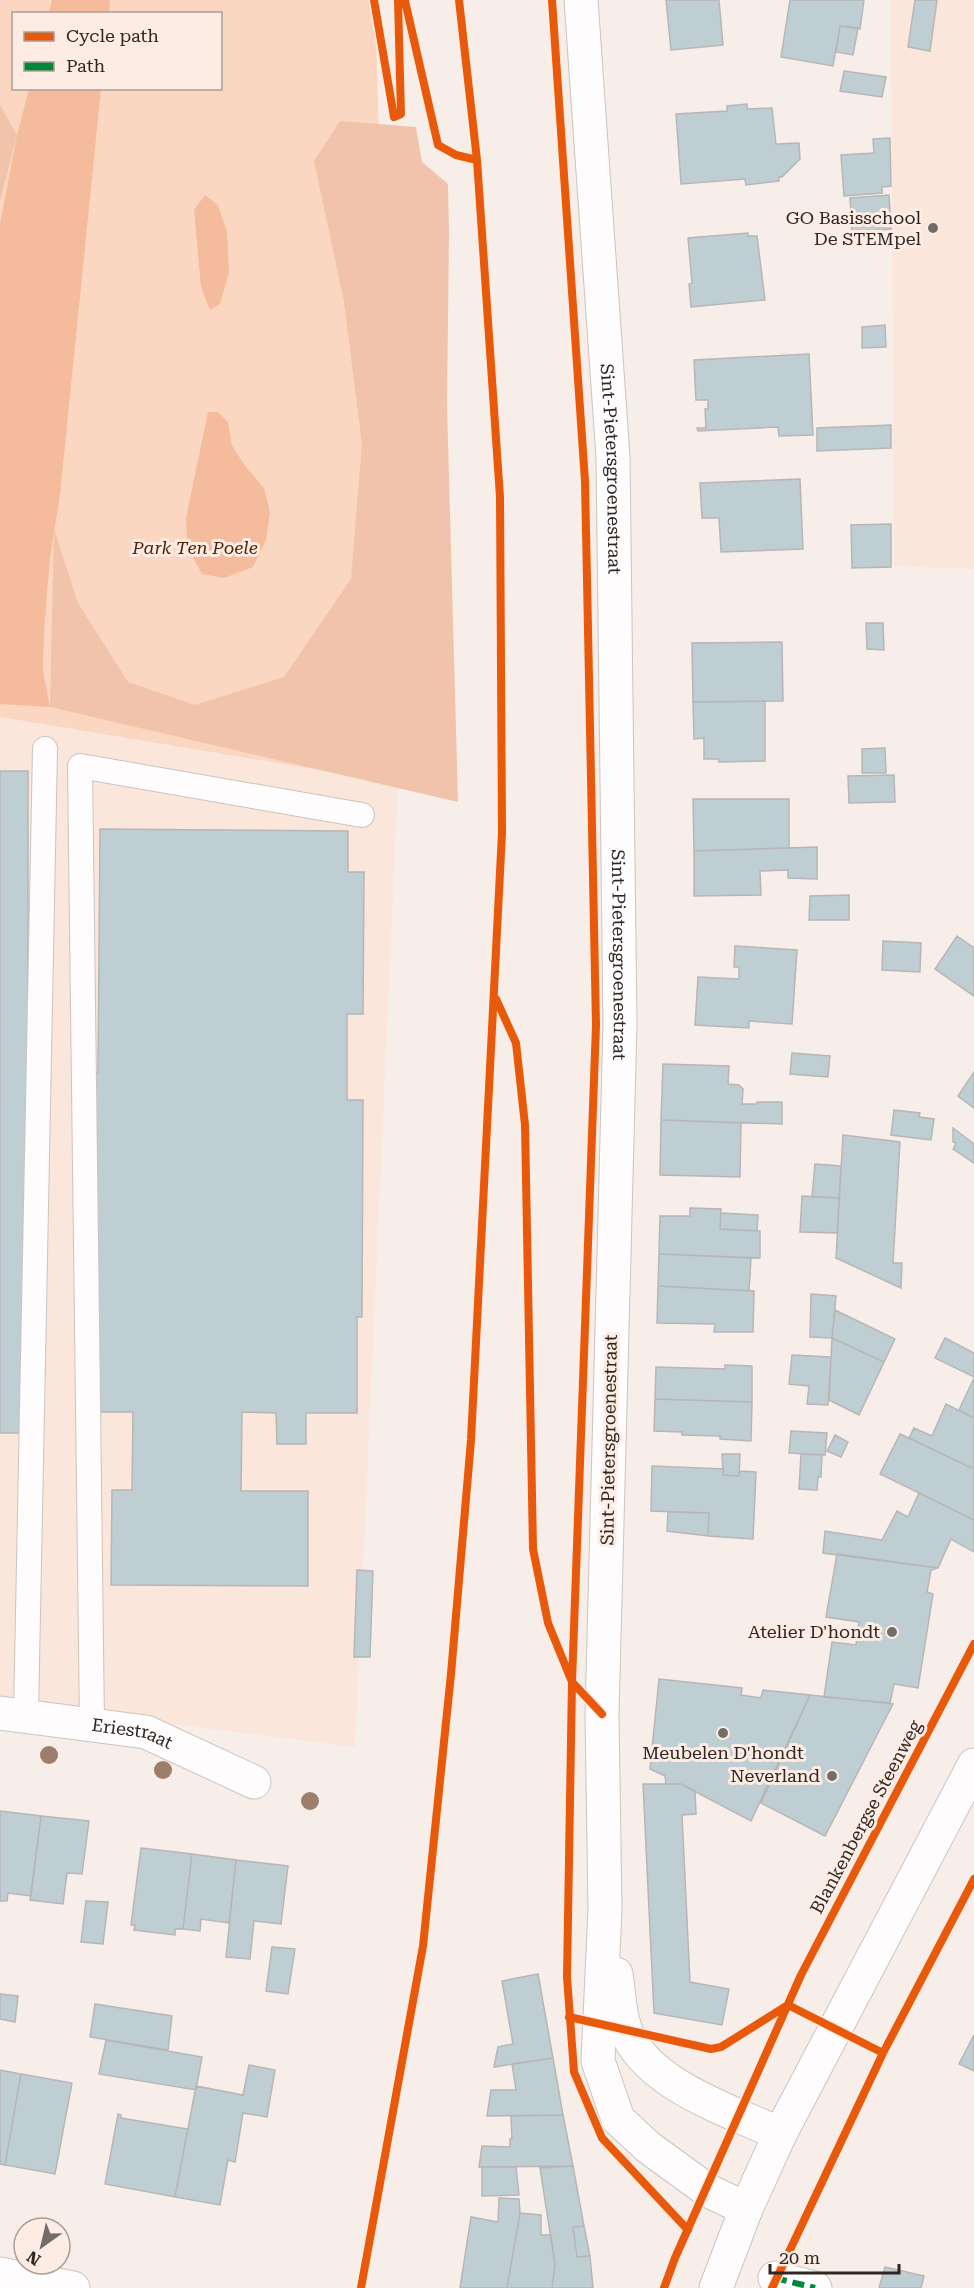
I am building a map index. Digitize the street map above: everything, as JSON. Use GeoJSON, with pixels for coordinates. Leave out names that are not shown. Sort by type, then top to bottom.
{"type":"FeatureCollection","features":[{"type":"Feature","properties":{"kind":"street","name":"Sint-Pietersgroenestraat"},"geometry":{"type":"LineString","coordinates":[[581,0],[613,457],[620,1024],[602,1714],[605,1910],[598,2061],[618,2119],[648,2147],[707,2190],[746,2209]]}},
{"type":"Feature","properties":{"kind":"street","name":"Eriestraat"},"geometry":{"type":"LineString","coordinates":[[13,1714],[146,1732],[254,1782]]}},
{"type":"Feature","properties":{"kind":"street"},"geometry":{"type":"LineString","coordinates":[[716,2288],[746,2209],[780,2134],[974,1765]]}},
{"type":"Feature","properties":{"kind":"street","name":"Sint-Pietersgroenestraat"},"geometry":{"type":"LineString","coordinates":[[605,1910],[625,2029],[641,2056],[662,2076],[688,2092],[780,2134]]}},
{"type":"Feature","properties":{"kind":"street"},"geometry":{"type":"LineString","coordinates":[[0,2274],[73,2288]]}},
{"type":"Feature","properties":{"kind":"street"},"geometry":{"type":"LineString","coordinates":[[775,2278],[815,2288]]}},
{"type":"Feature","properties":{"kind":"lane"},"geometry":{"type":"LineString","coordinates":[[13,1714],[45,749]]}},
{"type":"Feature","properties":{"kind":"lane"},"geometry":{"type":"LineString","coordinates":[[92,1724],[80,766],[362,815]]}},
{"type":"Feature","properties":{"kind":"shaded area"},"geometry":{"type":"Polygon","coordinates":[[[52,0],[110,0],[109,12],[49,12],[52,0]]]}},
{"type":"Feature","properties":{"kind":"shaded area","name":"GO Basisschool De STEMpel"},"geometry":{"type":"Polygon","coordinates":[[[891,0],[974,0],[974,569],[894,566],[891,0]]]}},
{"type":"Feature","properties":{"kind":"shaded area"},"geometry":{"type":"Polygon","coordinates":[[[29,90],[101,90],[60,494],[50,558],[43,671],[50,707],[0,704],[0,224],[17,135],[29,90]]]}},
{"type":"Feature","properties":{"kind":"shaded area"},"geometry":{"type":"Polygon","coordinates":[[[0,105],[17,135],[0,201],[0,105]]]}},
{"type":"Feature","properties":{"kind":"shaded area"},"geometry":{"type":"Polygon","coordinates":[[[340,121],[416,127],[422,162],[448,184],[447,405],[458,802],[50,707],[54,529],[78,603],[128,682],[195,705],[284,677],[351,579],[362,444],[344,302],[314,161],[340,121]]]}},
{"type":"Feature","properties":{"kind":"shaded area"},"geometry":{"type":"Polygon","coordinates":[[[205,195],[218,205],[227,232],[229,272],[220,304],[210,310],[201,287],[194,210],[205,195]]]}},
{"type":"Feature","properties":{"kind":"shaded area"},"geometry":{"type":"Polygon","coordinates":[[[208,412],[218,412],[228,422],[232,446],[264,488],[270,512],[266,540],[253,567],[224,578],[202,574],[187,546],[186,518],[208,412]]]}},
{"type":"Feature","properties":{"kind":"shaded area"},"geometry":{"type":"Polygon","coordinates":[[[0,717],[398,783],[355,1747],[0,1702],[0,717]]]}},
{"type":"Feature","properties":{"kind":"green space","name":"Park Ten Poele"},"geometry":{"type":"Polygon","coordinates":[[[0,0],[375,0],[398,783],[0,717],[0,0]]]}},
{"type":"Feature","properties":{"kind":"building"},"geometry":{"type":"Polygon","coordinates":[[[666,0],[719,0],[723,45],[671,50],[666,0]]]}},
{"type":"Feature","properties":{"kind":"building"},"geometry":{"type":"Polygon","coordinates":[[[790,0],[864,0],[860,29],[840,26],[833,66],[781,57],[790,0]]]}},
{"type":"Feature","properties":{"kind":"building"},"geometry":{"type":"Polygon","coordinates":[[[915,0],[937,0],[930,51],[908,47],[915,0]]]}},
{"type":"Feature","properties":{"kind":"building"},"geometry":{"type":"Polygon","coordinates":[[[840,26],[858,28],[853,55],[836,52],[840,26]]]}},
{"type":"Feature","properties":{"kind":"building"},"geometry":{"type":"Polygon","coordinates":[[[844,71],[886,77],[882,97],[840,91],[844,71]]]}},
{"type":"Feature","properties":{"kind":"building"},"geometry":{"type":"Polygon","coordinates":[[[747,104],[747,109],[772,108],[776,144],[799,143],[800,159],[782,177],[779,177],[779,181],[746,185],[745,179],[681,184],[676,114],[727,111],[727,106],[747,104]]]}},
{"type":"Feature","properties":{"kind":"building"},"geometry":{"type":"Polygon","coordinates":[[[890,138],[891,186],[882,187],[882,193],[844,196],[841,155],[874,153],[873,139],[890,138]]]}},
{"type":"Feature","properties":{"kind":"building"},"geometry":{"type":"Polygon","coordinates":[[[889,195],[891,229],[852,233],[850,198],[889,195]]]}},
{"type":"Feature","properties":{"kind":"building"},"geometry":{"type":"Polygon","coordinates":[[[748,233],[748,236],[757,236],[765,300],[691,307],[689,284],[692,283],[688,238],[748,233]]]}},
{"type":"Feature","properties":{"kind":"building"},"geometry":{"type":"Polygon","coordinates":[[[885,325],[886,347],[862,348],[862,327],[885,325]]]}},
{"type":"Feature","properties":{"kind":"building"},"geometry":{"type":"Polygon","coordinates":[[[809,354],[813,435],[779,436],[778,427],[698,431],[697,428],[706,428],[705,409],[708,409],[708,400],[696,400],[694,360],[809,354]]]}},
{"type":"Feature","properties":{"kind":"building"},"geometry":{"type":"Polygon","coordinates":[[[891,425],[891,448],[817,451],[817,428],[891,425]]]}},
{"type":"Feature","properties":{"kind":"building"},"geometry":{"type":"Polygon","coordinates":[[[800,479],[803,549],[721,552],[719,518],[702,518],[700,483],[800,479]]]}},
{"type":"Feature","properties":{"kind":"building"},"geometry":{"type":"Polygon","coordinates":[[[891,524],[891,567],[852,568],[851,525],[891,524]]]}},
{"type":"Feature","properties":{"kind":"building"},"geometry":{"type":"Polygon","coordinates":[[[866,623],[883,623],[884,650],[867,649],[866,623]]]}},
{"type":"Feature","properties":{"kind":"building"},"geometry":{"type":"Polygon","coordinates":[[[782,642],[783,701],[693,702],[692,643],[782,642]]]}},
{"type":"Feature","properties":{"kind":"building"},"geometry":{"type":"Polygon","coordinates":[[[765,701],[765,761],[719,762],[718,759],[704,759],[704,738],[694,739],[693,702],[765,701]]]}},
{"type":"Feature","properties":{"kind":"building"},"geometry":{"type":"Polygon","coordinates":[[[885,748],[886,773],[862,773],[862,749],[885,748]]]}},
{"type":"Feature","properties":{"kind":"building"},"geometry":{"type":"Polygon","coordinates":[[[0,771],[28,771],[28,1433],[0,1433],[0,771]]]}},
{"type":"Feature","properties":{"kind":"building"},"geometry":{"type":"Polygon","coordinates":[[[894,775],[895,802],[849,803],[848,776],[894,775]]]}},
{"type":"Feature","properties":{"kind":"building"},"geometry":{"type":"Polygon","coordinates":[[[693,799],[789,799],[789,848],[694,851],[693,799]]]}},
{"type":"Feature","properties":{"kind":"building"},"geometry":{"type":"Polygon","coordinates":[[[100,829],[348,831],[348,872],[364,872],[363,1014],[347,1014],[347,1100],[363,1100],[362,1317],[357,1317],[357,1413],[306,1413],[306,1444],[277,1444],[276,1413],[242,1412],[241,1491],[308,1491],[308,1586],[111,1585],[112,1490],[132,1490],[133,1412],[90,1412],[91,1073],[98,1073],[100,829]]]}},
{"type":"Feature","properties":{"kind":"building"},"geometry":{"type":"Polygon","coordinates":[[[817,847],[817,879],[788,878],[788,870],[760,871],[761,895],[694,896],[694,851],[817,847]]]}},
{"type":"Feature","properties":{"kind":"building"},"geometry":{"type":"Polygon","coordinates":[[[849,895],[849,920],[809,920],[810,896],[849,895]]]}},
{"type":"Feature","properties":{"kind":"building"},"geometry":{"type":"Polygon","coordinates":[[[957,936],[974,948],[974,996],[935,969],[957,936]]]}},
{"type":"Feature","properties":{"kind":"building"},"geometry":{"type":"Polygon","coordinates":[[[883,941],[921,943],[920,972],[882,970],[883,941]]]}},
{"type":"Feature","properties":{"kind":"building"},"geometry":{"type":"Polygon","coordinates":[[[735,946],[797,950],[792,1024],[749,1021],[749,1028],[695,1025],[698,977],[739,979],[739,967],[734,967],[735,946]]]}},
{"type":"Feature","properties":{"kind":"building"},"geometry":{"type":"Polygon","coordinates":[[[792,1053],[830,1056],[828,1077],[790,1074],[792,1053]]]}},
{"type":"Feature","properties":{"kind":"building"},"geometry":{"type":"Polygon","coordinates":[[[663,1064],[729,1066],[728,1084],[739,1085],[743,1089],[742,1104],[782,1102],[782,1124],[661,1120],[663,1064]]]}},
{"type":"Feature","properties":{"kind":"building"},"geometry":{"type":"Polygon","coordinates":[[[974,1072],[974,1108],[958,1096],[974,1072]]]}},
{"type":"Feature","properties":{"kind":"building"},"geometry":{"type":"Polygon","coordinates":[[[894,1110],[920,1113],[919,1117],[934,1119],[931,1140],[891,1135],[894,1110]]]}},
{"type":"Feature","properties":{"kind":"building"},"geometry":{"type":"Polygon","coordinates":[[[661,1120],[741,1123],[740,1177],[660,1175],[661,1120]]]}},
{"type":"Feature","properties":{"kind":"building"},"geometry":{"type":"Polygon","coordinates":[[[953,1128],[974,1144],[974,1163],[953,1149],[956,1143],[953,1142],[953,1128]]]}},
{"type":"Feature","properties":{"kind":"building"},"geometry":{"type":"Polygon","coordinates":[[[843,1135],[900,1142],[893,1263],[902,1263],[901,1288],[836,1258],[843,1135]]]}},
{"type":"Feature","properties":{"kind":"building"},"geometry":{"type":"Polygon","coordinates":[[[815,1164],[841,1166],[839,1198],[812,1197],[815,1164]]]}},
{"type":"Feature","properties":{"kind":"building"},"geometry":{"type":"Polygon","coordinates":[[[802,1196],[839,1198],[837,1233],[800,1232],[802,1196]]]}},
{"type":"Feature","properties":{"kind":"building"},"geometry":{"type":"Polygon","coordinates":[[[690,1208],[721,1209],[720,1229],[760,1231],[760,1258],[659,1254],[660,1216],[690,1216],[690,1208]]]}},
{"type":"Feature","properties":{"kind":"building"},"geometry":{"type":"Polygon","coordinates":[[[721,1213],[758,1215],[757,1231],[720,1229],[721,1213]]]}},
{"type":"Feature","properties":{"kind":"building"},"geometry":{"type":"Polygon","coordinates":[[[659,1254],[751,1258],[749,1291],[658,1286],[659,1254]]]}},
{"type":"Feature","properties":{"kind":"building"},"geometry":{"type":"Polygon","coordinates":[[[658,1286],[754,1291],[753,1332],[714,1332],[715,1324],[657,1323],[658,1286]]]}},
{"type":"Feature","properties":{"kind":"building"},"geometry":{"type":"Polygon","coordinates":[[[811,1294],[836,1296],[832,1338],[810,1337],[811,1294]]]}},
{"type":"Feature","properties":{"kind":"building"},"geometry":{"type":"Polygon","coordinates":[[[835,1310],[895,1339],[884,1362],[832,1338],[835,1310]]]}},
{"type":"Feature","properties":{"kind":"building"},"geometry":{"type":"Polygon","coordinates":[[[832,1338],[884,1362],[859,1415],[829,1400],[832,1338]]]}},
{"type":"Feature","properties":{"kind":"building"},"geometry":{"type":"Polygon","coordinates":[[[945,1338],[974,1353],[974,1377],[935,1358],[945,1338]]]}},
{"type":"Feature","properties":{"kind":"building"},"geometry":{"type":"Polygon","coordinates":[[[792,1355],[831,1357],[828,1405],[807,1404],[809,1386],[789,1384],[792,1355]]]}},
{"type":"Feature","properties":{"kind":"building"},"geometry":{"type":"Polygon","coordinates":[[[725,1365],[752,1366],[752,1402],[655,1399],[656,1367],[725,1369],[725,1365]]]}},
{"type":"Feature","properties":{"kind":"building"},"geometry":{"type":"Polygon","coordinates":[[[974,1378],[974,1418],[959,1410],[974,1378]]]}},
{"type":"Feature","properties":{"kind":"building"},"geometry":{"type":"Polygon","coordinates":[[[655,1399],[752,1402],[751,1441],[720,1439],[720,1436],[682,1435],[682,1432],[654,1431],[655,1399]]]}},
{"type":"Feature","properties":{"kind":"building"},"geometry":{"type":"Polygon","coordinates":[[[946,1404],[974,1418],[974,1469],[909,1438],[914,1428],[932,1436],[946,1404]]]}},
{"type":"Feature","properties":{"kind":"building"},"geometry":{"type":"Polygon","coordinates":[[[791,1431],[827,1433],[825,1455],[789,1453],[791,1431]]]}},
{"type":"Feature","properties":{"kind":"building"},"geometry":{"type":"Polygon","coordinates":[[[900,1434],[974,1469],[974,1520],[880,1474],[900,1434]]]}},
{"type":"Feature","properties":{"kind":"building"},"geometry":{"type":"Polygon","coordinates":[[[835,1435],[848,1442],[841,1457],[827,1451],[835,1435]]]}},
{"type":"Feature","properties":{"kind":"building"},"geometry":{"type":"Polygon","coordinates":[[[722,1454],[740,1454],[739,1476],[723,1475],[722,1454]]]}},
{"type":"Feature","properties":{"kind":"building"},"geometry":{"type":"Polygon","coordinates":[[[801,1454],[822,1455],[821,1477],[818,1477],[817,1490],[799,1489],[801,1454]]]}},
{"type":"Feature","properties":{"kind":"building"},"geometry":{"type":"Polygon","coordinates":[[[652,1466],[724,1469],[723,1475],[739,1476],[740,1471],[756,1472],[753,1539],[708,1536],[709,1513],[651,1511],[652,1466]]]}},
{"type":"Feature","properties":{"kind":"building"},"geometry":{"type":"Polygon","coordinates":[[[919,1493],[974,1520],[974,1552],[951,1539],[938,1568],[823,1553],[825,1531],[882,1540],[897,1511],[908,1517],[919,1493]]]}},
{"type":"Feature","properties":{"kind":"building"},"geometry":{"type":"Polygon","coordinates":[[[668,1512],[709,1513],[708,1536],[667,1531],[668,1512]]]}},
{"type":"Feature","properties":{"kind":"building","name":"Atelier D'hondt"},"geometry":{"type":"Polygon","coordinates":[[[837,1554],[938,1568],[931,1570],[927,1592],[933,1594],[918,1688],[894,1684],[890,1703],[824,1697],[832,1642],[856,1645],[859,1622],[826,1617],[837,1554]]]}},
{"type":"Feature","properties":{"kind":"building"},"geometry":{"type":"Polygon","coordinates":[[[357,1570],[373,1571],[370,1657],[354,1657],[357,1570]]]}},
{"type":"Feature","properties":{"kind":"building","name":"Meubelen D'hondt"},"geometry":{"type":"Polygon","coordinates":[[[659,1679],[742,1688],[741,1695],[761,1698],[763,1690],[810,1695],[751,1821],[681,1784],[666,1784],[665,1776],[650,1769],[659,1679]]]}},
{"type":"Feature","properties":{"kind":"building"},"geometry":{"type":"Polygon","coordinates":[[[810,1695],[893,1704],[825,1836],[761,1803],[810,1695]]]}},
{"type":"Feature","properties":{"kind":"building"},"geometry":{"type":"Polygon","coordinates":[[[643,1784],[681,1784],[695,1791],[696,1814],[682,1815],[690,1982],[729,1989],[722,2025],[654,2013],[643,1784]]]}},
{"type":"Feature","properties":{"kind":"building"},"geometry":{"type":"Polygon","coordinates":[[[0,1811],[41,1816],[31,1896],[8,1893],[7,1901],[0,1901],[0,1811]]]}},
{"type":"Feature","properties":{"kind":"building"},"geometry":{"type":"Polygon","coordinates":[[[41,1816],[89,1821],[82,1874],[67,1873],[63,1904],[30,1900],[41,1816]]]}},
{"type":"Feature","properties":{"kind":"building"},"geometry":{"type":"Polygon","coordinates":[[[141,1848],[192,1854],[183,1929],[175,1929],[175,1935],[134,1930],[135,1925],[131,1925],[141,1848]]]}},
{"type":"Feature","properties":{"kind":"building"},"geometry":{"type":"Polygon","coordinates":[[[192,1854],[236,1860],[229,1923],[201,1919],[200,1931],[183,1929],[192,1854]]]}},
{"type":"Feature","properties":{"kind":"building"},"geometry":{"type":"Polygon","coordinates":[[[236,1860],[288,1866],[281,1924],[254,1921],[250,1959],[226,1957],[236,1860]]]}},
{"type":"Feature","properties":{"kind":"building"},"geometry":{"type":"Polygon","coordinates":[[[86,1901],[108,1902],[103,1944],[81,1942],[86,1901]]]}},
{"type":"Feature","properties":{"kind":"building"},"geometry":{"type":"Polygon","coordinates":[[[272,1947],[295,1949],[288,1994],[266,1991],[272,1947]]]}},
{"type":"Feature","properties":{"kind":"building"},"geometry":{"type":"Polygon","coordinates":[[[538,1974],[553,2058],[494,2067],[498,2047],[513,2044],[502,1981],[538,1974]]]}},
{"type":"Feature","properties":{"kind":"building"},"geometry":{"type":"Polygon","coordinates":[[[0,1994],[18,1996],[15,2022],[0,2019],[0,1994]]]}},
{"type":"Feature","properties":{"kind":"building"},"geometry":{"type":"Polygon","coordinates":[[[95,2004],[172,2016],[168,2050],[90,2037],[95,2004]]]}},
{"type":"Feature","properties":{"kind":"building"},"geometry":{"type":"Polygon","coordinates":[[[974,2035],[974,2071],[959,2064],[974,2035]]]}},
{"type":"Feature","properties":{"kind":"building"},"geometry":{"type":"Polygon","coordinates":[[[106,2040],[202,2057],[196,2090],[99,2074],[106,2040]]]}},
{"type":"Feature","properties":{"kind":"building"},"geometry":{"type":"Polygon","coordinates":[[[553,2058],[563,2115],[487,2116],[491,2090],[516,2090],[512,2064],[553,2058]]]}},
{"type":"Feature","properties":{"kind":"building"},"geometry":{"type":"Polygon","coordinates":[[[249,2065],[275,2070],[267,2117],[243,2113],[235,2162],[228,2160],[220,2205],[175,2197],[196,2086],[243,2095],[249,2065]]]}},
{"type":"Feature","properties":{"kind":"building"},"geometry":{"type":"Polygon","coordinates":[[[0,2070],[21,2074],[5,2165],[0,2164],[0,2070]]]}},
{"type":"Feature","properties":{"kind":"building"},"geometry":{"type":"Polygon","coordinates":[[[21,2074],[72,2083],[55,2174],[5,2165],[21,2074]]]}},
{"type":"Feature","properties":{"kind":"building"},"geometry":{"type":"Polygon","coordinates":[[[118,2114],[121,2118],[188,2129],[175,2197],[105,2184],[118,2114]]]}},
{"type":"Feature","properties":{"kind":"building"},"geometry":{"type":"Polygon","coordinates":[[[563,2115],[573,2166],[479,2167],[482,2146],[510,2147],[511,2116],[563,2115]]]}},
{"type":"Feature","properties":{"kind":"building"},"geometry":{"type":"Polygon","coordinates":[[[573,2166],[584,2226],[573,2227],[577,2257],[590,2256],[593,2288],[552,2288],[555,2265],[540,2168],[573,2166]]]}},
{"type":"Feature","properties":{"kind":"building"},"geometry":{"type":"Polygon","coordinates":[[[482,2167],[516,2167],[519,2195],[482,2196],[482,2167]]]}},
{"type":"Feature","properties":{"kind":"building"},"geometry":{"type":"Polygon","coordinates":[[[499,2198],[519,2199],[520,2213],[507,2288],[460,2288],[471,2217],[498,2222],[499,2198]]]}},
{"type":"Feature","properties":{"kind":"building"},"geometry":{"type":"Polygon","coordinates":[[[520,2213],[541,2215],[541,2235],[551,2235],[555,2265],[552,2288],[507,2288],[520,2213]]]}},
{"type":"Feature","properties":{"kind":"building"},"geometry":{"type":"Polygon","coordinates":[[[584,2226],[590,2256],[577,2257],[573,2227],[584,2226]]]}},
{"type":"Feature","properties":{"kind":"building"},"geometry":{"type":"Polygon","coordinates":[[[885,2267],[924,2276],[921,2288],[879,2288],[885,2267]]]}},
{"type":"Feature","properties":{"kind":"marked path"},"geometry":{"type":"LineString","coordinates":[[775,2278],[815,2288]]}},
{"type":"Feature","properties":{"kind":"cycle path"},"geometry":{"type":"LineString","coordinates":[[374,0],[394,117],[401,114],[398,0]]}},
{"type":"Feature","properties":{"kind":"cycle path"},"geometry":{"type":"LineString","coordinates":[[361,2288],[423,1946],[451,1674],[471,1440],[502,833],[500,497],[477,160],[459,0]]}},
{"type":"Feature","properties":{"kind":"cycle path"},"geometry":{"type":"LineString","coordinates":[[552,0],[585,481],[596,1025],[572,1682],[567,1977],[574,2072],[602,2138],[688,2230]]}},
{"type":"Feature","properties":{"kind":"cycle path"},"geometry":{"type":"LineString","coordinates":[[405,1],[438,145],[456,155],[477,160]]}},
{"type":"Feature","properties":{"kind":"cycle path"},"geometry":{"type":"LineString","coordinates":[[496,999],[516,1043],[525,1125],[533,1549],[548,1623],[572,1682],[602,1714]]}},
{"type":"Feature","properties":{"kind":"cycle path","name":"Blankenbergse Steenweg"},"geometry":{"type":"LineString","coordinates":[[664,2288],[675,2258],[801,1975],[974,1644]]}},
{"type":"Feature","properties":{"kind":"cycle path"},"geometry":{"type":"LineString","coordinates":[[772,2288],[883,2053],[974,1879]]}},
{"type":"Feature","properties":{"kind":"cycle path"},"geometry":{"type":"LineString","coordinates":[[788,2005],[883,2053]]}},
{"type":"Feature","properties":{"kind":"cycle path"},"geometry":{"type":"LineString","coordinates":[[569,2017],[711,2049],[721,2047],[788,2005]]}},
{"type":"Feature","properties":{"kind":"place","name":"GO Basisschool De STEMpel"},"geometry":{"type":"Point","coordinates":[933,228]}},
{"type":"Feature","properties":{"kind":"place","name":"Atelier D'hondt"},"geometry":{"type":"Point","coordinates":[892,1632]}},
{"type":"Feature","properties":{"kind":"place","name":"Meubelen D'hondt"},"geometry":{"type":"Point","coordinates":[723,1733]}},
{"type":"Feature","properties":{"kind":"place","name":"Neverland"},"geometry":{"type":"Point","coordinates":[832,1776]}}]}
